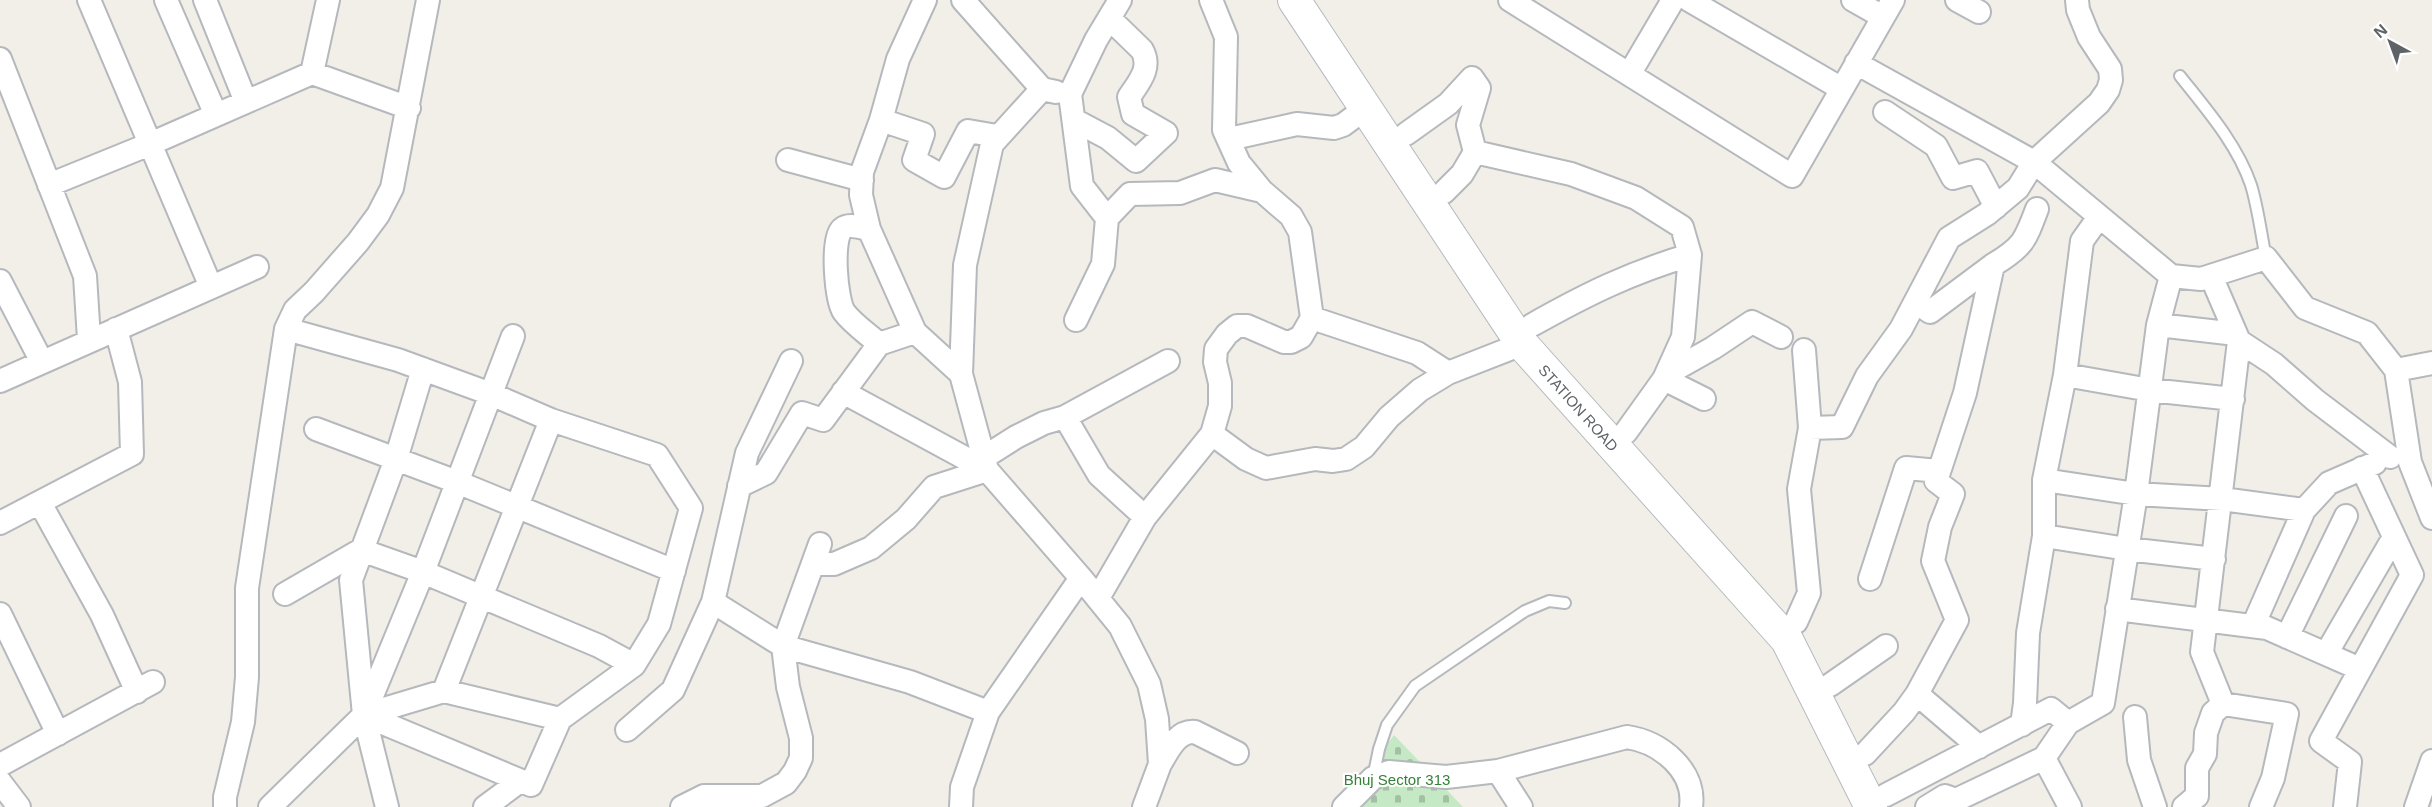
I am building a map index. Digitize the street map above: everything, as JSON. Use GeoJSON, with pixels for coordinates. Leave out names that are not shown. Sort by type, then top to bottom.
{"type":"FeatureCollection","features":[{"type":"Feature","properties":{"kind":"street"},"geometry":{"type":"LineString","coordinates":[[89,0],[211,287]]}},
{"type":"Feature","properties":{"kind":"street"},"geometry":{"type":"LineString","coordinates":[[166,0],[216,115]]}},
{"type":"Feature","properties":{"kind":"street"},"geometry":{"type":"LineString","coordinates":[[205,0],[246,102]]}},
{"type":"Feature","properties":{"kind":"street"},"geometry":{"type":"LineString","coordinates":[[312,73],[328,0]]}},
{"type":"Feature","properties":{"kind":"street"},"geometry":{"type":"LineString","coordinates":[[225,807],[225,796],[243,722],[247,677],[247,588],[286,329],[295,310],[314,292],[378,215],[392,188],[428,0]]}},
{"type":"Feature","properties":{"kind":"street"},"geometry":{"type":"LineString","coordinates":[[926,0],[898,59],[862,180],[861,195],[869,229],[915,332],[961,374]]}},
{"type":"Feature","properties":{"kind":"street"},"geometry":{"type":"LineString","coordinates":[[963,0],[1042,89],[1070,94]]}},
{"type":"Feature","properties":{"kind":"street"},"geometry":{"type":"LineString","coordinates":[[1098,598],[1145,517],[1212,434],[1220,406],[1220,383],[1215,362],[1216,349],[1227,334],[1237,327],[1247,326],[1284,342],[1291,342],[1301,337],[1312,318],[1300,231],[1291,216],[1262,191],[1239,163],[1224,130],[1226,37],[1211,0]]}},
{"type":"Feature","properties":{"kind":"street","name":"STATION ROAD"},"geometry":{"type":"LineString","coordinates":[[1294,0],[1366,108],[1527,334],[1787,640],[1883,803]]}},
{"type":"Feature","properties":{"kind":"street","name":"STATION ROAD"},"geometry":{"type":"LineString","coordinates":[[1317,0],[1444,192],[1527,334],[1626,432],[1802,629],[1865,754],[1883,803]]}},
{"type":"Feature","properties":{"kind":"street"},"geometry":{"type":"LineString","coordinates":[[1510,0],[1792,176],[1888,9],[1853,0]]}},
{"type":"Feature","properties":{"kind":"street"},"geometry":{"type":"LineString","coordinates":[[1630,73],[1673,0]]}},
{"type":"Feature","properties":{"kind":"street"},"geometry":{"type":"LineString","coordinates":[[1689,0],[1842,89]]}},
{"type":"Feature","properties":{"kind":"street"},"geometry":{"type":"LineString","coordinates":[[1957,0],[1979,12]]}},
{"type":"Feature","properties":{"kind":"street"},"geometry":{"type":"LineString","coordinates":[[1810,428],[1842,427],[1867,376],[1901,329],[1949,238],[1996,207],[2018,189],[2034,162],[2100,103],[2111,80],[2110,69],[2089,37],[2077,0]]}},
{"type":"Feature","properties":{"kind":"street"},"geometry":{"type":"LineString","coordinates":[[1074,120],[1108,138],[1136,161],[1166,133],[1133,114],[1129,97],[1146,70],[1146,56],[1115,9],[1096,40],[1070,94],[1082,186],[1107,218]]}},
{"type":"Feature","properties":{"kind":"street"},"geometry":{"type":"LineString","coordinates":[[0,59],[85,276],[89,339]]}},
{"type":"Feature","properties":{"kind":"street"},"geometry":{"type":"LineString","coordinates":[[1856,63],[2034,162],[2171,276],[2201,279],[2266,258],[2305,308],[2367,333],[2397,370],[2399,453]]}},
{"type":"Feature","properties":{"kind":"street"},"geometry":{"type":"LineString","coordinates":[[49,185],[150,144],[312,73],[409,108]]}},
{"type":"Feature","properties":{"kind":"street"},"geometry":{"type":"LineString","coordinates":[[1406,134],[1448,104],[1472,78],[1479,88],[1468,125],[1475,152],[1462,174],[1444,192]]}},
{"type":"Feature","properties":{"kind":"street"},"geometry":{"type":"LineString","coordinates":[[985,464],[961,374],[965,265],[992,144],[1042,89]]}},
{"type":"Feature","properties":{"kind":"street"},"geometry":{"type":"LineString","coordinates":[[1228,139],[1297,124],[1334,128],[1366,108]]}},
{"type":"Feature","properties":{"kind":"street"},"geometry":{"type":"LineString","coordinates":[[1885,112],[1936,146],[1953,178],[1977,171],[1996,207]]}},
{"type":"Feature","properties":{"kind":"street"},"geometry":{"type":"LineString","coordinates":[[881,120],[899,128],[923,134],[914,160],[944,177],[968,131],[997,136]]}},
{"type":"Feature","properties":{"kind":"street"},"geometry":{"type":"LineString","coordinates":[[1475,152],[1571,174],[1636,198],[1682,227],[1690,255],[1683,337],[1666,376],[1626,432]]}},
{"type":"Feature","properties":{"kind":"street"},"geometry":{"type":"LineString","coordinates":[[788,160],[862,180]]}},
{"type":"Feature","properties":{"kind":"street"},"geometry":{"type":"LineString","coordinates":[[1076,320],[1103,264],[1107,218],[1130,194],[1180,193],[1215,180],[1262,191]]}},
{"type":"Feature","properties":{"kind":"street"},"geometry":{"type":"LineString","coordinates":[[1916,302],[1930,312],[1993,265],[2013,253],[2024,242],[2037,209]]}},
{"type":"Feature","properties":{"kind":"street"},"geometry":{"type":"LineString","coordinates":[[2022,725],[2028,633],[2044,536],[2044,480],[2066,375],[2082,241],[2099,217]]}},
{"type":"Feature","properties":{"kind":"street"},"geometry":{"type":"LineString","coordinates":[[869,229],[849,226],[841,230],[837,239],[836,269],[839,298],[844,311],[879,344]]}},
{"type":"Feature","properties":{"kind":"street"},"geometry":{"type":"LineString","coordinates":[[1212,434],[1246,459],[1266,468],[1315,459],[1334,461],[1346,459],[1364,447],[1406,400],[1448,373],[1527,334],[1610,283],[1653,266],[1690,255]]}},
{"type":"Feature","properties":{"kind":"street"},"geometry":{"type":"LineString","coordinates":[[1865,754],[1904,712],[1957,620],[1933,561],[1940,527],[1953,494],[1936,481],[1965,393],[1993,265]]}},
{"type":"Feature","properties":{"kind":"street"},"geometry":{"type":"LineString","coordinates":[[0,381],[89,339],[257,267]]}},
{"type":"Feature","properties":{"kind":"street"},"geometry":{"type":"LineString","coordinates":[[1927,807],[1945,796],[1957,804],[2044,758],[2068,723],[2103,703],[2136,494],[2158,325],[2171,276]]}},
{"type":"Feature","properties":{"kind":"street"},"geometry":{"type":"LineString","coordinates":[[2211,276],[2237,338],[2222,499],[2202,652],[2223,704]]}},
{"type":"Feature","properties":{"kind":"street"},"geometry":{"type":"LineString","coordinates":[[0,281],[42,362]]}},
{"type":"Feature","properties":{"kind":"street"},"geometry":{"type":"LineString","coordinates":[[1312,318],[1417,352],[1448,373]]}},
{"type":"Feature","properties":{"kind":"street"},"geometry":{"type":"LineString","coordinates":[[1666,376],[1752,322],[1781,337]]}},
{"type":"Feature","properties":{"kind":"street"},"geometry":{"type":"LineString","coordinates":[[2158,325],[2237,338],[2274,364],[2315,400],[2410,462],[2432,518]]}},
{"type":"Feature","properties":{"kind":"street"},"geometry":{"type":"LineString","coordinates":[[3,514],[40,503],[132,454],[130,382],[116,329]]}},
{"type":"Feature","properties":{"kind":"street"},"geometry":{"type":"LineString","coordinates":[[286,329],[398,360],[491,394],[551,420],[657,455],[691,508],[659,624],[634,665],[560,719],[531,785],[364,716]]}},
{"type":"Feature","properties":{"kind":"street"},"geometry":{"type":"LineString","coordinates":[[739,486],[765,473],[802,413],[823,420],[879,344],[915,332]]}},
{"type":"Feature","properties":{"kind":"street"},"geometry":{"type":"LineString","coordinates":[[270,807],[364,716],[423,572],[513,336]]}},
{"type":"Feature","properties":{"kind":"street"},"geometry":{"type":"LineString","coordinates":[[1796,622],[1809,593],[1799,489],[1810,428],[1804,350]]}},
{"type":"Feature","properties":{"kind":"street"},"geometry":{"type":"LineString","coordinates":[[627,730],[673,690],[713,602],[747,453],[791,361]]}},
{"type":"Feature","properties":{"kind":"street"},"geometry":{"type":"LineString","coordinates":[[682,807],[704,796],[763,801],[786,783],[795,771],[801,758],[801,738],[788,687],[783,646],[817,554],[834,564],[871,548],[906,519],[934,487],[985,464],[1016,437],[1044,423],[1065,417],[1168,361]]}},
{"type":"Feature","properties":{"kind":"street"},"geometry":{"type":"LineString","coordinates":[[2397,370],[2432,363]]}},
{"type":"Feature","properties":{"kind":"street"},"geometry":{"type":"LineString","coordinates":[[387,807],[364,716],[351,580],[396,459],[423,369]]}},
{"type":"Feature","properties":{"kind":"street"},"geometry":{"type":"LineString","coordinates":[[2066,375],[2150,390],[2233,399]]}},
{"type":"Feature","properties":{"kind":"street"},"geometry":{"type":"LineString","coordinates":[[1666,376],[1704,399]]}},
{"type":"Feature","properties":{"kind":"street"},"geometry":{"type":"LineString","coordinates":[[843,392],[985,464],[1120,627],[1149,684],[1157,719],[1160,764]]}},
{"type":"Feature","properties":{"kind":"street"},"geometry":{"type":"LineString","coordinates":[[1065,417],[1099,475],[1145,517]]}},
{"type":"Feature","properties":{"kind":"street"},"geometry":{"type":"LineString","coordinates":[[444,691],[551,420]]}},
{"type":"Feature","properties":{"kind":"street"},"geometry":{"type":"LineString","coordinates":[[316,429],[457,482],[674,571]]}},
{"type":"Feature","properties":{"kind":"street"},"geometry":{"type":"LineString","coordinates":[[2253,626],[2304,510],[2329,483],[2399,453]]}},
{"type":"Feature","properties":{"kind":"street"},"geometry":{"type":"LineString","coordinates":[[1870,579],[1906,468],[1939,471]]}},
{"type":"Feature","properties":{"kind":"street"},"geometry":{"type":"LineString","coordinates":[[2345,807],[2350,762],[2321,741],[2412,575],[2362,468]]}},
{"type":"Feature","properties":{"kind":"street"},"geometry":{"type":"LineString","coordinates":[[2044,480],[2136,494],[2222,499],[2304,510]]}},
{"type":"Feature","properties":{"kind":"street"},"geometry":{"type":"LineString","coordinates":[[2321,491],[2346,516]]}},
{"type":"Feature","properties":{"kind":"street"},"geometry":{"type":"LineString","coordinates":[[0,765],[145,687],[40,503]]}},
{"type":"Feature","properties":{"kind":"street"},"geometry":{"type":"LineString","coordinates":[[2346,516],[2383,512]]}},
{"type":"Feature","properties":{"kind":"street"},"geometry":{"type":"LineString","coordinates":[[2287,637],[2346,516]]}},
{"type":"Feature","properties":{"kind":"street"},"geometry":{"type":"LineString","coordinates":[[2044,536],[2214,559]]}},
{"type":"Feature","properties":{"kind":"street"},"geometry":{"type":"LineString","coordinates":[[2326,654],[2394,537]]}},
{"type":"Feature","properties":{"kind":"street"},"geometry":{"type":"LineString","coordinates":[[285,594],[361,550],[483,597],[599,646],[634,665]]}},
{"type":"Feature","properties":{"kind":"street"},"geometry":{"type":"LineString","coordinates":[[961,807],[962,787],[988,712],[1081,578]]}},
{"type":"Feature","properties":{"kind":"street"},"geometry":{"type":"LineString","coordinates":[[713,602],[783,646],[910,682],[988,712]]}},
{"type":"Feature","properties":{"kind":"street"},"geometry":{"type":"LineString","coordinates":[[2117,609],[2268,628],[2360,669]]}},
{"type":"Feature","properties":{"kind":"street"},"geometry":{"type":"LineString","coordinates":[[0,614],[58,734]]}},
{"type":"Feature","properties":{"kind":"street"},"geometry":{"type":"LineString","coordinates":[[1830,685],[1886,646]]}},
{"type":"Feature","properties":{"kind":"street"},"geometry":{"type":"LineString","coordinates":[[364,716],[444,691],[560,719]]}},
{"type":"Feature","properties":{"kind":"street"},"geometry":{"type":"LineString","coordinates":[[1917,693],[1979,747]]}},
{"type":"Feature","properties":{"kind":"street"},"geometry":{"type":"LineString","coordinates":[[2184,807],[2197,796],[2198,768],[2205,754],[2206,733],[2213,713],[2223,704]]}},
{"type":"Feature","properties":{"kind":"street"},"geometry":{"type":"LineString","coordinates":[[2223,704],[2287,714],[2273,778],[2261,807]]}},
{"type":"Feature","properties":{"kind":"street"},"geometry":{"type":"LineString","coordinates":[[1883,803],[1979,747],[2051,709],[2068,723]]}},
{"type":"Feature","properties":{"kind":"street"},"geometry":{"type":"LineString","coordinates":[[2135,717],[2139,760],[2155,807]]}},
{"type":"Feature","properties":{"kind":"street"},"geometry":{"type":"LineString","coordinates":[[1144,807],[1160,764],[1179,737],[1189,731],[1237,753]]}},
{"type":"Feature","properties":{"kind":"street"},"geometry":{"type":"LineString","coordinates":[[1344,807],[1373,778],[1389,772],[1446,777],[1498,771],[1627,737],[1655,745],[1676,762],[1693,795],[1691,807]]}},
{"type":"Feature","properties":{"kind":"street"},"geometry":{"type":"LineString","coordinates":[[2044,758],[2070,807]]}},
{"type":"Feature","properties":{"kind":"street"},"geometry":{"type":"LineString","coordinates":[[2416,807],[2432,761]]}},
{"type":"Feature","properties":{"kind":"street"},"geometry":{"type":"LineString","coordinates":[[1498,771],[1521,807]]}},
{"type":"Feature","properties":{"kind":"street"},"geometry":{"type":"LineString","coordinates":[[485,807],[520,781]]}},
{"type":"Feature","properties":{"kind":"street"},"geometry":{"type":"LineString","coordinates":[[0,782],[19,807]]}},
{"type":"Feature","properties":{"kind":"lane"},"geometry":{"type":"LineString","coordinates":[[2180,76],[2238,156],[2251,185],[2266,258]]}},
{"type":"Feature","properties":{"kind":"lane"},"geometry":{"type":"LineString","coordinates":[[1373,778],[1387,724],[1415,687],[1525,610],[1549,601],[1565,603]]}},
{"type":"Feature","properties":{"kind":"green space","name":"Bhuj Sector 313"},"geometry":{"type":"Polygon","coordinates":[[[1394,735],[1463,807],[1340,807],[1394,735]]]}}]}
